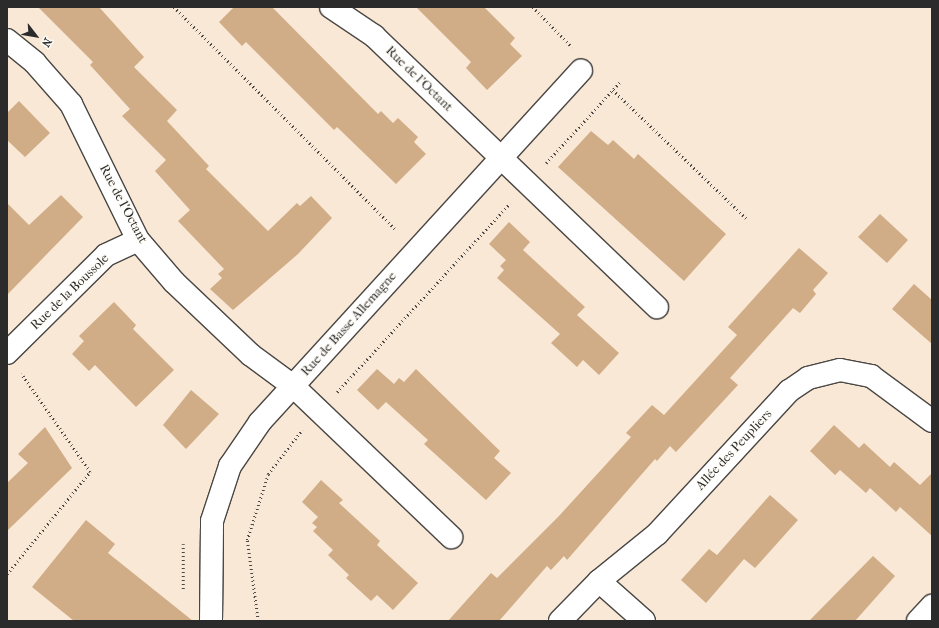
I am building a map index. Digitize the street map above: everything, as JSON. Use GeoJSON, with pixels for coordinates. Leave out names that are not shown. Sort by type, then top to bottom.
{"type":"FeatureCollection","features":[{"type":"Feature","properties":{"kind":"street","name":"Rue de l'Octant"},"geometry":{"type":"LineString","coordinates":[[331,7],[374,36],[526,185],[658,307]]}},
{"type":"Feature","properties":{"kind":"street","name":"Rue de l'Octant"},"geometry":{"type":"LineString","coordinates":[[7,40],[35,63],[71,104],[138,240],[174,282],[251,355],[293,386],[451,537]]}},
{"type":"Feature","properties":{"kind":"street","name":"Rue de Basse Allemagne"},"geometry":{"type":"LineString","coordinates":[[211,621],[211,529],[230,466],[260,422],[581,71]]}},
{"type":"Feature","properties":{"kind":"street","name":"Rue de la Boussole"},"geometry":{"type":"LineString","coordinates":[[13,362],[106,255],[138,240]]}},
{"type":"Feature","properties":{"kind":"street","name":"Allée des Peupliers"},"geometry":{"type":"LineString","coordinates":[[560,621],[599,581],[657,534],[789,391],[808,378],[840,370],[871,376],[932,421]]}},
{"type":"Feature","properties":{"kind":"street"},"geometry":{"type":"LineString","coordinates":[[599,581],[644,621]]}},
{"type":"Feature","properties":{"kind":"street"},"geometry":{"type":"LineString","coordinates":[[918,621],[932,606]]}},
{"type":"Feature","properties":{"kind":"path"},"geometry":{"type":"LineString","coordinates":[[174,7],[395,230]]}},
{"type":"Feature","properties":{"kind":"path"},"geometry":{"type":"LineString","coordinates":[[533,7],[578,53],[581,71]]}},
{"type":"Feature","properties":{"kind":"path"},"geometry":{"type":"LineString","coordinates":[[258,621],[247,540],[255,507],[268,474],[320,411],[620,82]]}},
{"type":"Feature","properties":{"kind":"path"},"geometry":{"type":"LineString","coordinates":[[613,90],[748,220]]}},
{"type":"Feature","properties":{"kind":"path"},"geometry":{"type":"LineString","coordinates":[[7,574],[90,472],[13,362]]}},
{"type":"Feature","properties":{"kind":"building"},"geometry":{"type":"Polygon","coordinates":[[[38,7],[99,7],[144,57],[134,67],[177,110],[167,121],[209,166],[206,169],[268,231],[297,203],[300,206],[311,196],[332,218],[298,254],[233,310],[210,289],[222,278],[218,274],[224,269],[178,221],[190,210],[155,171],[166,160],[122,116],[130,109],[90,65],[93,62],[38,7]]]}},
{"type":"Feature","properties":{"kind":"building"},"geometry":{"type":"Polygon","coordinates":[[[234,7],[272,7],[378,114],[381,111],[393,123],[398,118],[418,137],[414,142],[426,154],[396,184],[337,127],[334,130],[246,42],[242,46],[219,22],[234,7]]]}},
{"type":"Feature","properties":{"kind":"building"},"geometry":{"type":"Polygon","coordinates":[[[416,7],[484,7],[515,38],[510,44],[522,56],[487,90],[466,68],[471,62],[416,7]]]}},
{"type":"Feature","properties":{"kind":"building"},"geometry":{"type":"Polygon","coordinates":[[[19,101],[50,133],[25,157],[7,140],[7,113],[19,101]]]}},
{"type":"Feature","properties":{"kind":"building"},"geometry":{"type":"Polygon","coordinates":[[[591,131],[608,145],[613,140],[634,159],[638,154],[726,234],[684,281],[558,167],[591,131]]]}},
{"type":"Feature","properties":{"kind":"building"},"geometry":{"type":"Polygon","coordinates":[[[61,195],[83,217],[7,295],[7,203],[29,225],[61,195]]]}},
{"type":"Feature","properties":{"kind":"building"},"geometry":{"type":"Polygon","coordinates":[[[880,214],[908,240],[887,263],[858,237],[880,214]]]}},
{"type":"Feature","properties":{"kind":"building"},"geometry":{"type":"Polygon","coordinates":[[[509,222],[530,242],[523,250],[585,307],[577,315],[619,353],[599,375],[583,360],[577,367],[551,343],[560,334],[497,278],[504,270],[500,266],[506,260],[489,244],[509,222]]]}},
{"type":"Feature","properties":{"kind":"building"},"geometry":{"type":"Polygon","coordinates":[[[799,248],[828,273],[813,290],[816,294],[800,313],[793,308],[730,378],[738,385],[676,452],[670,446],[657,461],[655,459],[567,560],[564,556],[551,570],[547,566],[499,621],[448,621],[491,573],[497,578],[559,516],[631,437],[626,433],[652,405],[664,415],[737,335],[728,327],[799,248]]]}},
{"type":"Feature","properties":{"kind":"building"},"geometry":{"type":"Polygon","coordinates":[[[914,284],[932,300],[932,344],[892,309],[914,284]]]}},
{"type":"Feature","properties":{"kind":"building"},"geometry":{"type":"Polygon","coordinates":[[[114,302],[136,325],[133,329],[174,370],[136,407],[95,365],[89,371],[72,354],[84,341],[79,336],[114,302]]]}},
{"type":"Feature","properties":{"kind":"building"},"geometry":{"type":"Polygon","coordinates":[[[377,369],[394,384],[399,378],[404,382],[416,369],[500,451],[494,458],[511,473],[486,500],[424,444],[428,440],[386,402],[378,410],[357,390],[377,369]]]}},
{"type":"Feature","properties":{"kind":"building"},"geometry":{"type":"Polygon","coordinates":[[[191,390],[219,414],[186,449],[163,425],[191,390]]]}},
{"type":"Feature","properties":{"kind":"building"},"geometry":{"type":"Polygon","coordinates":[[[834,425],[859,448],[864,443],[890,467],[894,462],[920,485],[932,473],[932,536],[900,507],[896,512],[870,488],[866,493],[840,470],[835,475],[810,451],[834,425]]]}},
{"type":"Feature","properties":{"kind":"building"},"geometry":{"type":"Polygon","coordinates":[[[45,427],[72,468],[7,531],[7,483],[28,463],[18,454],[45,427]]]}},
{"type":"Feature","properties":{"kind":"building"},"geometry":{"type":"Polygon","coordinates":[[[321,480],[343,500],[339,503],[380,541],[377,545],[418,583],[393,610],[377,595],[371,601],[346,578],[349,575],[328,555],[333,550],[313,531],[317,527],[312,523],[318,517],[302,502],[321,480]]]}},
{"type":"Feature","properties":{"kind":"building"},"geometry":{"type":"Polygon","coordinates":[[[770,495],[798,520],[755,568],[744,559],[706,603],[681,580],[709,549],[717,555],[770,495]]]}},
{"type":"Feature","properties":{"kind":"building"},"geometry":{"type":"Polygon","coordinates":[[[86,520],[115,544],[108,553],[193,621],[74,621],[32,587],[86,520]]]}},
{"type":"Feature","properties":{"kind":"building"},"geometry":{"type":"Polygon","coordinates":[[[873,556],[895,576],[855,621],[809,621],[873,556]]]}}]}
